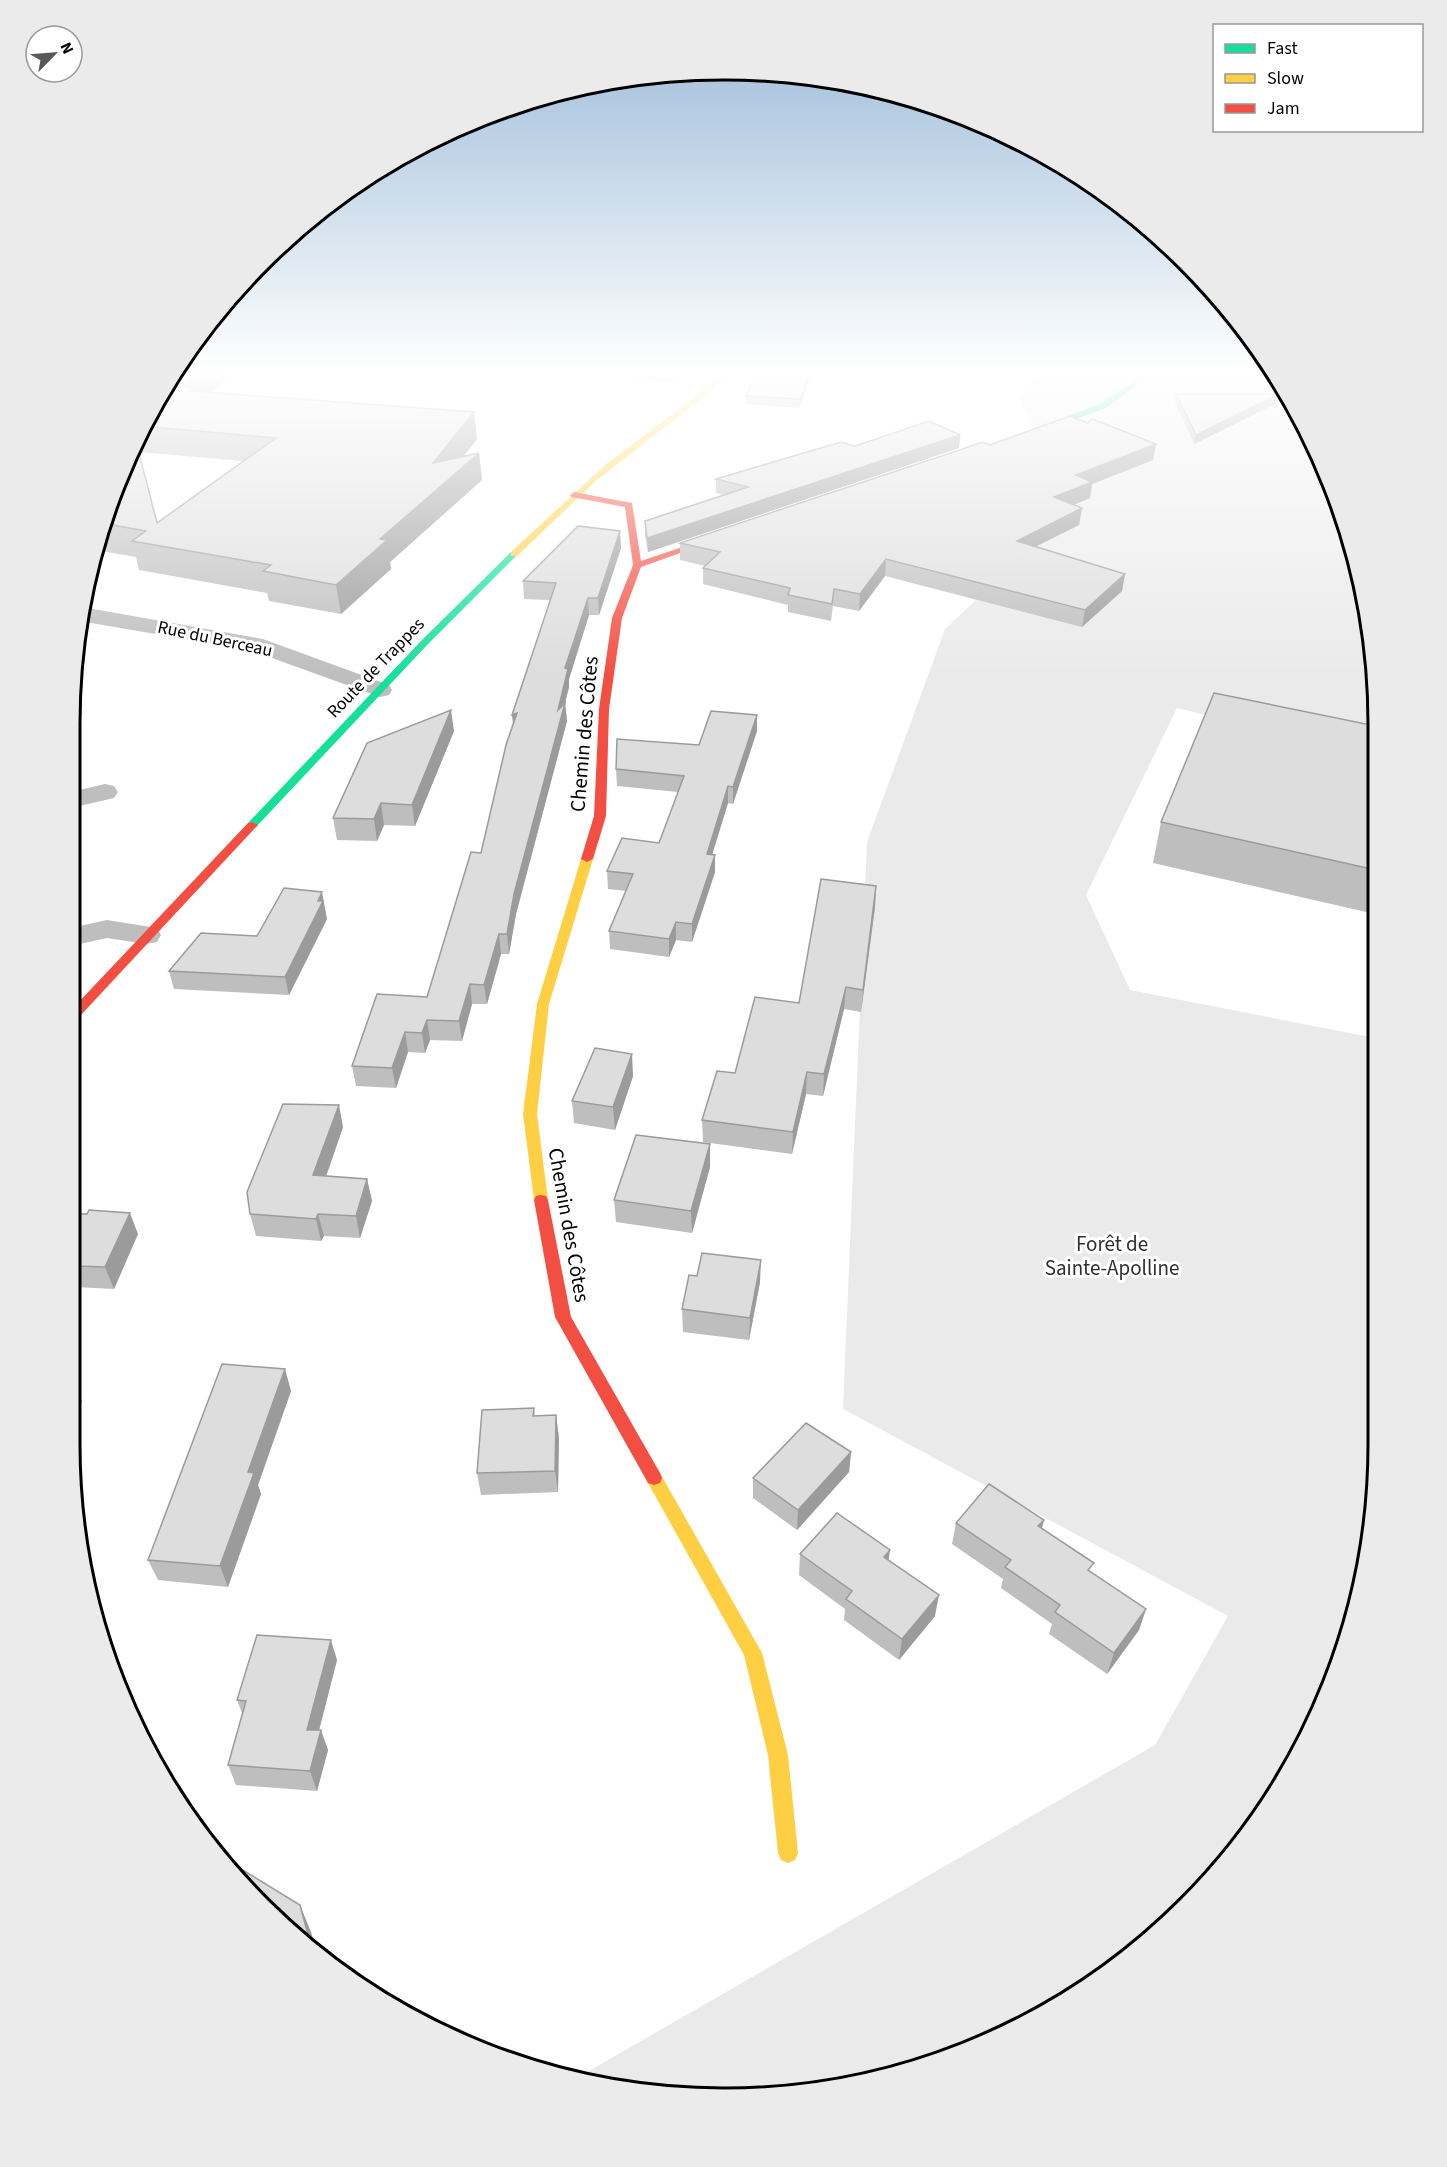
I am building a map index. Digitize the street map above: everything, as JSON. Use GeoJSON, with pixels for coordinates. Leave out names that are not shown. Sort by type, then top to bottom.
{"type":"FeatureCollection","features":[{"type":"Feature","properties":{"kind":"street","name":"Route de Trappes"},"geometry":{"type":"LineString","coordinates":[[80,1008],[146,935],[380,690],[574,495],[599,474]]}},
{"type":"Feature","properties":{"kind":"street"},"geometry":{"type":"LineString","coordinates":[[574,495],[629,505],[637,565],[739,531]]}},
{"type":"Feature","properties":{"kind":"street","name":"Chemin des Côtes"},"geometry":{"type":"LineString","coordinates":[[637,565],[617,618],[604,709],[600,816],[543,1004],[530,1114],[544,1224],[563,1317],[753,1653],[778,1755],[788,1853]]}},
{"type":"Feature","properties":{"kind":"street","name":"Rue du Berceau"},"geometry":{"type":"LineString","coordinates":[[89,616],[255,644],[380,690]]}},
{"type":"Feature","properties":{"kind":"street"},"geometry":{"type":"LineString","coordinates":[[80,798],[105,792]]}},
{"type":"Feature","properties":{"kind":"street"},"geometry":{"type":"LineString","coordinates":[[80,935],[107,929],[146,935]]}},
{"type":"Feature","properties":{"kind":"green space","name":"Forêt de Sainte-Apolline"},"geometry":{"type":"Polygon","coordinates":[[[1055,474],[1317,474],[1346,557],[1362,639],[1366,681],[1368,754],[1177,708],[1086,895],[1130,990],[1368,1037],[1368,1444],[1362,1528],[1346,1610],[1333,1651],[1301,1728],[1281,1766],[1234,1836],[1208,1868],[1148,1928],[1081,1979],[1045,2001],[1008,2021],[931,2053],[890,2066],[808,2082],[724,2088],[639,2082],[586,2072],[1155,1745],[1228,1616],[843,1409],[867,842],[945,629],[1072,510],[1055,474]]]}},
{"type":"Feature","properties":{"kind":"building"},"geometry":{"type":"Polygon","coordinates":[[[130,474],[144,474],[157,523],[225,474],[455,474],[380,539],[387,540],[336,585],[263,571],[271,565],[132,541],[146,531],[111,525],[130,474]]]}},
{"type":"Feature","properties":{"kind":"building"},"geometry":{"type":"Polygon","coordinates":[[[732,474],[841,474],[647,538],[645,521],[748,487],[716,479],[732,474]]]}},
{"type":"Feature","properties":{"kind":"building"},"geometry":{"type":"Polygon","coordinates":[[[887,474],[1078,474],[1076,475],[1092,482],[1054,497],[1082,508],[1017,541],[1125,574],[1085,610],[886,559],[860,594],[834,589],[832,604],[788,595],[790,588],[703,568],[720,552],[680,543],[887,474]]]}},
{"type":"Feature","properties":{"kind":"building"},"geometry":{"type":"Polygon","coordinates":[[[578,526],[620,531],[598,598],[588,598],[565,668],[568,669],[558,710],[565,703],[514,894],[507,934],[499,934],[484,985],[470,984],[459,1021],[427,1020],[422,1033],[405,1032],[392,1068],[352,1066],[377,994],[427,997],[471,852],[481,853],[506,745],[517,713],[512,715],[556,583],[523,581],[578,526]]]}},
{"type":"Feature","properties":{"kind":"building"},"geometry":{"type":"Polygon","coordinates":[[[1214,693],[1368,724],[1368,868],[1161,822],[1214,693]]]}},
{"type":"Feature","properties":{"kind":"building"},"geometry":{"type":"Polygon","coordinates":[[[451,710],[412,805],[381,803],[374,819],[333,818],[367,743],[451,710]]]}},
{"type":"Feature","properties":{"kind":"building"},"geometry":{"type":"Polygon","coordinates":[[[711,711],[757,715],[733,787],[728,786],[707,854],[715,855],[692,924],[676,922],[669,939],[609,931],[633,874],[607,871],[622,838],[659,843],[684,776],[616,769],[617,739],[699,745],[711,711]]]}},
{"type":"Feature","properties":{"kind":"building"},"geometry":{"type":"Polygon","coordinates":[[[821,879],[876,886],[863,990],[846,987],[824,1074],[807,1072],[793,1132],[702,1120],[717,1071],[735,1073],[755,997],[799,1003],[821,879]]]}},
{"type":"Feature","properties":{"kind":"building"},"geometry":{"type":"Polygon","coordinates":[[[284,888],[322,892],[318,901],[323,901],[285,977],[169,971],[201,933],[257,936],[284,888]]]}},
{"type":"Feature","properties":{"kind":"building"},"geometry":{"type":"Polygon","coordinates":[[[595,1048],[632,1054],[613,1107],[572,1101],[595,1048]]]}},
{"type":"Feature","properties":{"kind":"building"},"geometry":{"type":"Polygon","coordinates":[[[283,1104],[339,1105],[313,1175],[367,1179],[356,1216],[318,1214],[316,1219],[250,1214],[247,1192],[283,1104]]]}},
{"type":"Feature","properties":{"kind":"building"},"geometry":{"type":"Polygon","coordinates":[[[636,1135],[710,1144],[691,1211],[614,1200],[636,1135]]]}},
{"type":"Feature","properties":{"kind":"building"},"geometry":{"type":"Polygon","coordinates":[[[89,1210],[130,1213],[105,1267],[80,1266],[80,1214],[87,1214],[89,1210]]]}},
{"type":"Feature","properties":{"kind":"building"},"geometry":{"type":"Polygon","coordinates":[[[702,1253],[761,1260],[750,1318],[682,1309],[689,1275],[697,1276],[702,1253]]]}},
{"type":"Feature","properties":{"kind":"building"},"geometry":{"type":"Polygon","coordinates":[[[222,1364],[285,1369],[248,1472],[254,1473],[220,1566],[148,1560],[222,1364]]]}},
{"type":"Feature","properties":{"kind":"building"},"geometry":{"type":"Polygon","coordinates":[[[534,1408],[533,1416],[556,1415],[555,1471],[477,1473],[482,1410],[534,1408]]]}},
{"type":"Feature","properties":{"kind":"building"},"geometry":{"type":"Polygon","coordinates":[[[806,1423],[851,1452],[798,1510],[753,1478],[806,1423]]]}},
{"type":"Feature","properties":{"kind":"building"},"geometry":{"type":"Polygon","coordinates":[[[989,1484],[1044,1520],[1038,1526],[1094,1563],[1088,1570],[1146,1609],[1114,1653],[1055,1612],[1060,1605],[1005,1567],[1011,1560],[956,1523],[989,1484]]]}},
{"type":"Feature","properties":{"kind":"building"},"geometry":{"type":"Polygon","coordinates":[[[837,1513],[890,1550],[884,1557],[939,1595],[902,1639],[846,1599],[852,1591],[800,1554],[837,1513]]]}},
{"type":"Feature","properties":{"kind":"building"},"geometry":{"type":"Polygon","coordinates":[[[257,1635],[331,1640],[307,1730],[321,1730],[310,1771],[228,1765],[246,1701],[237,1700],[257,1635]]]}},
{"type":"Feature","properties":{"kind":"building"},"geometry":{"type":"Polygon","coordinates":[[[238,1867],[300,1905],[308,1935],[268,1899],[238,1867]]]}},
{"type":"Feature","properties":{"kind":"traffic: fast"},"geometry":{"type":"LineString","coordinates":[[252,825],[425,642],[514,554]]}},
{"type":"Feature","properties":{"kind":"traffic: slow"},"geometry":{"type":"LineString","coordinates":[[514,554],[599,474]]}},
{"type":"Feature","properties":{"kind":"traffic: slow"},"geometry":{"type":"LineString","coordinates":[[541,1200],[530,1114],[543,1004],[587,859]]}},
{"type":"Feature","properties":{"kind":"traffic: slow"},"geometry":{"type":"LineString","coordinates":[[654,1478],[753,1653],[778,1755],[788,1853]]}},
{"type":"Feature","properties":{"kind":"traffic: jam"},"geometry":{"type":"LineString","coordinates":[[574,495],[629,505],[637,565],[721,537]]}},
{"type":"Feature","properties":{"kind":"traffic: jam"},"geometry":{"type":"LineString","coordinates":[[587,859],[600,816],[604,709],[617,618],[637,565]]}},
{"type":"Feature","properties":{"kind":"traffic: jam"},"geometry":{"type":"LineString","coordinates":[[80,1008],[252,825]]}},
{"type":"Feature","properties":{"kind":"traffic: jam"},"geometry":{"type":"LineString","coordinates":[[541,1200],[563,1317],[654,1478]]}}]}
